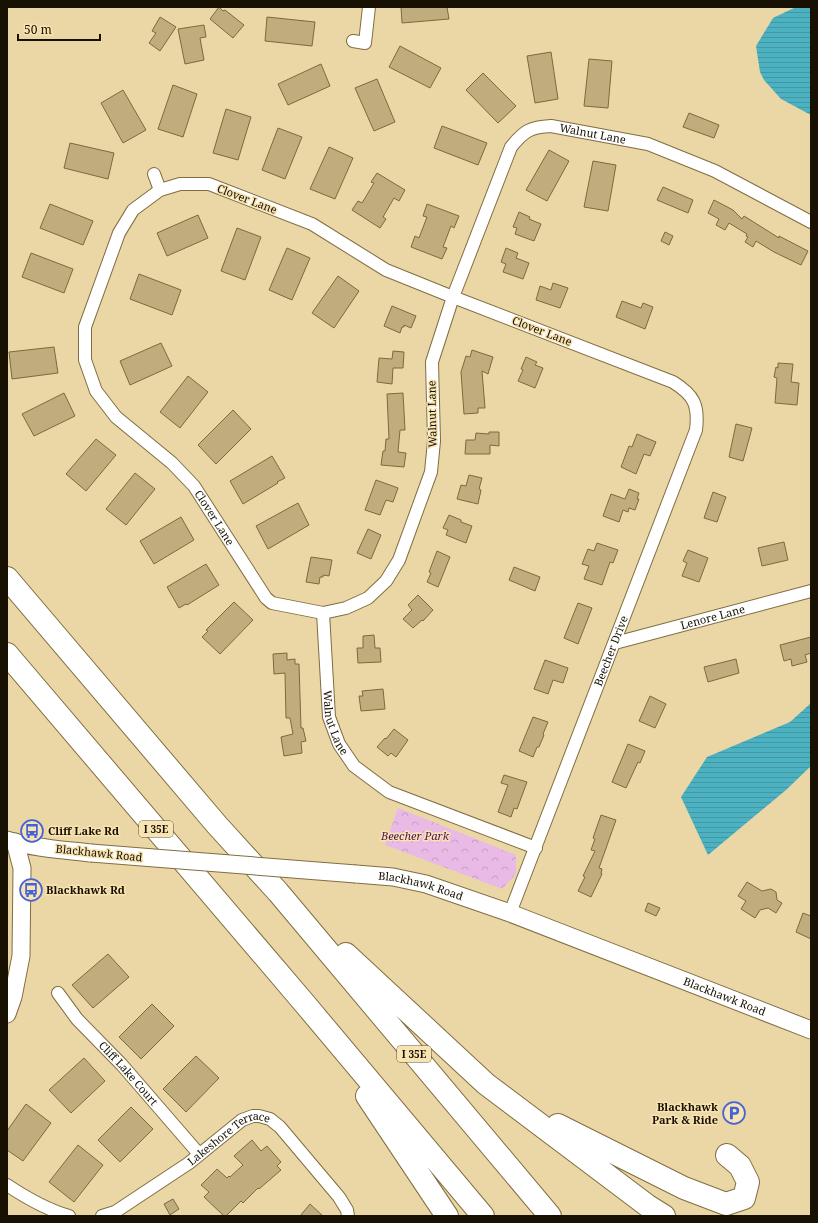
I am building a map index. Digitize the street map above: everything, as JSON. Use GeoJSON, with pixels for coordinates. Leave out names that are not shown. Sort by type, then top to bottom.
{"type":"FeatureCollection","features":[{"type":"Feature","properties":{"kind":"highway","name":"I 35E"},"geometry":{"type":"LineString","coordinates":[[7,578],[217,825],[278,892],[550,1216]]}},
{"type":"Feature","properties":{"kind":"highway","name":"I 35E"},"geometry":{"type":"LineString","coordinates":[[7,654],[483,1216]]}},
{"type":"Feature","properties":{"kind":"highway"},"geometry":{"type":"LineString","coordinates":[[278,892],[486,1084],[648,1206],[664,1216]]}},
{"type":"Feature","properties":{"kind":"highway"},"geometry":{"type":"LineString","coordinates":[[305,1004],[447,1216]]}},
{"type":"Feature","properties":{"kind":"highway"},"geometry":{"type":"LineString","coordinates":[[486,1084],[566,1129],[684,1188],[726,1204],[744,1198],[748,1182],[740,1166],[727,1155]]}},
{"type":"Feature","properties":{"kind":"street"},"geometry":{"type":"LineString","coordinates":[[353,41],[365,43],[369,7]]}},
{"type":"Feature","properties":{"kind":"street","name":"Walnut Lane"},"geometry":{"type":"LineString","coordinates":[[536,848],[389,792],[354,766],[339,744],[329,718],[323,613],[346,608],[368,598],[386,581],[400,560],[431,472],[434,441],[432,362],[453,297],[511,147],[521,135],[535,127],[551,126],[648,144],[715,171],[811,222]]}},
{"type":"Feature","properties":{"kind":"street"},"geometry":{"type":"LineString","coordinates":[[154,174],[160,190]]}},
{"type":"Feature","properties":{"kind":"street","name":"Clover Lane"},"geometry":{"type":"LineString","coordinates":[[323,613],[272,603],[266,598],[194,486],[172,463],[116,417],[96,391],[85,360],[85,327],[119,233],[133,210],[160,190],[180,184],[209,184],[312,224],[386,270],[673,382],[685,389]]}},
{"type":"Feature","properties":{"kind":"street","name":"Beecher Drive"},"geometry":{"type":"LineString","coordinates":[[510,913],[696,430],[698,417],[694,402],[685,389]]}},
{"type":"Feature","properties":{"kind":"street","name":"Lenore Lane"},"geometry":{"type":"LineString","coordinates":[[615,643],[811,591]]}},
{"type":"Feature","properties":{"kind":"street"},"geometry":{"type":"LineString","coordinates":[[7,1014],[13,997],[21,956],[22,868],[10,846]]}},
{"type":"Feature","properties":{"kind":"street","name":"Blackhawk Road"},"geometry":{"type":"LineString","coordinates":[[10,846],[393,877],[426,884],[510,913],[811,1030]]}},
{"type":"Feature","properties":{"kind":"street","name":"Cliff Lake Court"},"geometry":{"type":"LineString","coordinates":[[58,993],[77,1019],[122,1065],[199,1154]]}},
{"type":"Feature","properties":{"kind":"street","name":"Lakeshore Terrace"},"geometry":{"type":"LineString","coordinates":[[102,1216],[115,1212],[189,1163],[242,1120],[253,1116],[270,1119],[280,1127],[339,1197],[348,1216]]}},
{"type":"Feature","properties":{"kind":"street"},"geometry":{"type":"LineString","coordinates":[[7,1185],[54,1211],[69,1216]]}},
{"type":"Feature","properties":{"kind":"green space","name":"Beecher Park"},"geometry":{"type":"Polygon","coordinates":[[[398,808],[516,855],[516,874],[502,889],[385,845],[398,808]]]}},
{"type":"Feature","properties":{"kind":"water"},"geometry":{"type":"Polygon","coordinates":[[[796,7],[811,7],[811,115],[781,99],[764,80],[760,72],[756,46],[773,18],[796,7]]]}},
{"type":"Feature","properties":{"kind":"water"},"geometry":{"type":"Polygon","coordinates":[[[811,703],[811,766],[786,790],[708,855],[681,797],[707,757],[790,722],[811,703]]]}},
{"type":"Feature","properties":{"kind":"building"},"geometry":{"type":"Polygon","coordinates":[[[219,7],[244,25],[233,38],[210,19],[219,7]]]}},
{"type":"Feature","properties":{"kind":"building"},"geometry":{"type":"Polygon","coordinates":[[[401,7],[447,7],[449,19],[402,23],[401,7]]]}},
{"type":"Feature","properties":{"kind":"building"},"geometry":{"type":"Polygon","coordinates":[[[160,17],[176,27],[160,51],[149,43],[156,33],[152,31],[160,17]]]}},
{"type":"Feature","properties":{"kind":"building"},"geometry":{"type":"Polygon","coordinates":[[[267,17],[315,22],[312,46],[265,41],[267,17]]]}},
{"type":"Feature","properties":{"kind":"building"},"geometry":{"type":"Polygon","coordinates":[[[204,25],[206,37],[200,38],[204,60],[185,64],[178,29],[204,25]]]}},
{"type":"Feature","properties":{"kind":"building"},"geometry":{"type":"Polygon","coordinates":[[[400,46],[441,68],[430,88],[389,67],[400,46]]]}},
{"type":"Feature","properties":{"kind":"building"},"geometry":{"type":"Polygon","coordinates":[[[551,52],[558,99],[535,103],[527,56],[551,52]]]}},
{"type":"Feature","properties":{"kind":"building"},"geometry":{"type":"Polygon","coordinates":[[[589,59],[612,61],[608,108],[584,106],[589,59]]]}},
{"type":"Feature","properties":{"kind":"building"},"geometry":{"type":"Polygon","coordinates":[[[321,64],[330,86],[288,105],[278,84],[321,64]]]}},
{"type":"Feature","properties":{"kind":"building"},"geometry":{"type":"Polygon","coordinates":[[[483,73],[516,106],[498,123],[466,90],[483,73]]]}},
{"type":"Feature","properties":{"kind":"building"},"geometry":{"type":"Polygon","coordinates":[[[377,79],[395,122],[374,131],[355,88],[377,79]]]}},
{"type":"Feature","properties":{"kind":"building"},"geometry":{"type":"Polygon","coordinates":[[[173,85],[197,94],[183,137],[158,129],[173,85]]]}},
{"type":"Feature","properties":{"kind":"building"},"geometry":{"type":"Polygon","coordinates":[[[123,90],[146,130],[123,143],[101,103],[123,90]]]}},
{"type":"Feature","properties":{"kind":"building"},"geometry":{"type":"Polygon","coordinates":[[[226,109],[251,117],[238,160],[213,153],[226,109]]]}},
{"type":"Feature","properties":{"kind":"building"},"geometry":{"type":"Polygon","coordinates":[[[689,113],[719,125],[714,138],[683,127],[689,113]]]}},
{"type":"Feature","properties":{"kind":"building"},"geometry":{"type":"Polygon","coordinates":[[[442,126],[487,143],[478,165],[434,148],[442,126]]]}},
{"type":"Feature","properties":{"kind":"building"},"geometry":{"type":"Polygon","coordinates":[[[278,128],[302,137],[285,179],[262,170],[278,128]]]}},
{"type":"Feature","properties":{"kind":"building"},"geometry":{"type":"Polygon","coordinates":[[[70,143],[114,153],[108,179],[64,168],[70,143]]]}},
{"type":"Feature","properties":{"kind":"building"},"geometry":{"type":"Polygon","coordinates":[[[329,147],[353,158],[335,199],[310,189],[329,147]]]}},
{"type":"Feature","properties":{"kind":"building"},"geometry":{"type":"Polygon","coordinates":[[[549,150],[569,161],[547,201],[526,190],[549,150]]]}},
{"type":"Feature","properties":{"kind":"building"},"geometry":{"type":"Polygon","coordinates":[[[593,161],[616,165],[608,211],[584,207],[593,161]]]}},
{"type":"Feature","properties":{"kind":"building"},"geometry":{"type":"Polygon","coordinates":[[[377,173],[405,190],[399,201],[394,198],[383,217],[386,219],[380,228],[352,210],[358,201],[362,203],[374,183],[371,182],[377,173]]]}},
{"type":"Feature","properties":{"kind":"building"},"geometry":{"type":"Polygon","coordinates":[[[663,187],[693,200],[688,213],[657,200],[663,187]]]}},
{"type":"Feature","properties":{"kind":"building"},"geometry":{"type":"Polygon","coordinates":[[[714,200],[733,210],[742,219],[744,216],[779,238],[779,236],[808,251],[801,265],[774,252],[756,241],[753,247],[745,242],[748,237],[746,236],[747,234],[729,223],[725,230],[716,225],[719,219],[708,213],[714,200]]]}},
{"type":"Feature","properties":{"kind":"building"},"geometry":{"type":"Polygon","coordinates":[[[50,204],[93,221],[83,245],[40,228],[50,204]]]}},
{"type":"Feature","properties":{"kind":"building"},"geometry":{"type":"Polygon","coordinates":[[[427,204],[459,216],[454,228],[451,226],[443,247],[447,248],[442,259],[411,247],[415,236],[419,238],[427,217],[423,216],[427,204]]]}},
{"type":"Feature","properties":{"kind":"building"},"geometry":{"type":"Polygon","coordinates":[[[519,212],[530,217],[529,219],[541,224],[534,241],[515,234],[517,228],[513,227],[519,212]]]}},
{"type":"Feature","properties":{"kind":"building"},"geometry":{"type":"Polygon","coordinates":[[[198,215],[208,238],[167,256],[157,233],[198,215]]]}},
{"type":"Feature","properties":{"kind":"building"},"geometry":{"type":"Polygon","coordinates":[[[237,228],[261,237],[245,280],[221,271],[237,228]]]}},
{"type":"Feature","properties":{"kind":"building"},"geometry":{"type":"Polygon","coordinates":[[[665,232],[673,236],[669,245],[661,241],[665,232]]]}},
{"type":"Feature","properties":{"kind":"building"},"geometry":{"type":"Polygon","coordinates":[[[287,248],[310,258],[292,300],[269,290],[287,248]]]}},
{"type":"Feature","properties":{"kind":"building"},"geometry":{"type":"Polygon","coordinates":[[[506,248],[518,253],[516,258],[529,263],[523,279],[503,272],[506,264],[501,262],[506,248]]]}},
{"type":"Feature","properties":{"kind":"building"},"geometry":{"type":"Polygon","coordinates":[[[31,253],[73,269],[64,293],[22,277],[31,253]]]}},
{"type":"Feature","properties":{"kind":"building"},"geometry":{"type":"Polygon","coordinates":[[[139,274],[181,290],[172,315],[130,299],[139,274]]]}},
{"type":"Feature","properties":{"kind":"building"},"geometry":{"type":"Polygon","coordinates":[[[338,276],[359,291],[334,328],[312,313],[338,276]]]}},
{"type":"Feature","properties":{"kind":"building"},"geometry":{"type":"Polygon","coordinates":[[[553,283],[568,288],[560,308],[536,300],[540,286],[551,290],[553,283]]]}},
{"type":"Feature","properties":{"kind":"building"},"geometry":{"type":"Polygon","coordinates":[[[622,301],[641,308],[643,303],[653,307],[645,329],[616,317],[622,301]]]}},
{"type":"Feature","properties":{"kind":"building"},"geometry":{"type":"Polygon","coordinates":[[[392,306],[416,316],[411,328],[404,325],[400,333],[384,326],[392,306]]]}},
{"type":"Feature","properties":{"kind":"building"},"geometry":{"type":"Polygon","coordinates":[[[161,343],[172,366],[130,385],[120,361],[161,343]]]}},
{"type":"Feature","properties":{"kind":"building"},"geometry":{"type":"Polygon","coordinates":[[[54,347],[58,373],[12,379],[9,352],[54,347]]]}},
{"type":"Feature","properties":{"kind":"building"},"geometry":{"type":"Polygon","coordinates":[[[472,350],[493,357],[488,374],[482,371],[485,408],[478,408],[478,413],[464,414],[461,372],[466,356],[470,357],[472,350]]]}},
{"type":"Feature","properties":{"kind":"building"},"geometry":{"type":"Polygon","coordinates":[[[393,351],[404,352],[403,368],[393,368],[392,384],[377,382],[379,358],[392,359],[393,351]]]}},
{"type":"Feature","properties":{"kind":"building"},"geometry":{"type":"Polygon","coordinates":[[[526,357],[537,362],[535,365],[543,368],[535,388],[518,381],[523,370],[521,369],[526,357]]]}},
{"type":"Feature","properties":{"kind":"building"},"geometry":{"type":"Polygon","coordinates":[[[778,363],[793,364],[791,382],[799,383],[797,405],[775,403],[777,378],[774,377],[776,367],[778,368],[778,363]]]}},
{"type":"Feature","properties":{"kind":"building"},"geometry":{"type":"Polygon","coordinates":[[[188,376],[208,392],[180,428],[160,412],[188,376]]]}},
{"type":"Feature","properties":{"kind":"building"},"geometry":{"type":"Polygon","coordinates":[[[64,393],[75,416],[34,436],[22,414],[64,393]]]}},
{"type":"Feature","properties":{"kind":"building"},"geometry":{"type":"Polygon","coordinates":[[[403,393],[405,430],[400,430],[398,452],[406,453],[404,467],[381,465],[383,451],[385,451],[386,439],[389,439],[387,394],[403,393]]]}},
{"type":"Feature","properties":{"kind":"building"},"geometry":{"type":"Polygon","coordinates":[[[233,410],[251,429],[216,464],[198,445],[233,410]]]}},
{"type":"Feature","properties":{"kind":"building"},"geometry":{"type":"Polygon","coordinates":[[[736,424],[752,428],[743,461],[729,457],[736,424]]]}},
{"type":"Feature","properties":{"kind":"building"},"geometry":{"type":"Polygon","coordinates":[[[489,432],[499,432],[499,446],[490,445],[490,454],[465,454],[466,440],[475,440],[476,433],[489,434],[489,432]]]}},
{"type":"Feature","properties":{"kind":"building"},"geometry":{"type":"Polygon","coordinates":[[[637,434],[656,442],[650,456],[644,454],[636,474],[621,467],[629,446],[632,447],[637,434]]]}},
{"type":"Feature","properties":{"kind":"building"},"geometry":{"type":"Polygon","coordinates":[[[96,439],[116,455],[86,491],[66,474],[96,439]]]}},
{"type":"Feature","properties":{"kind":"building"},"geometry":{"type":"Polygon","coordinates":[[[272,456],[285,478],[243,504],[230,481],[272,456]]]}},
{"type":"Feature","properties":{"kind":"building"},"geometry":{"type":"Polygon","coordinates":[[[135,473],[155,489],[126,525],[106,509],[135,473]]]}},
{"type":"Feature","properties":{"kind":"building"},"geometry":{"type":"Polygon","coordinates":[[[469,475],[482,478],[479,489],[481,490],[478,504],[457,499],[461,485],[466,486],[469,475]]]}},
{"type":"Feature","properties":{"kind":"building"},"geometry":{"type":"Polygon","coordinates":[[[376,480],[398,488],[393,502],[386,500],[380,515],[365,510],[376,480]]]}},
{"type":"Feature","properties":{"kind":"building"},"geometry":{"type":"Polygon","coordinates":[[[629,489],[639,493],[637,499],[639,499],[635,510],[629,508],[628,512],[623,510],[619,522],[603,516],[611,494],[625,499],[629,489]]]}},
{"type":"Feature","properties":{"kind":"building"},"geometry":{"type":"Polygon","coordinates":[[[713,492],[726,497],[717,522],[704,518],[713,492]]]}},
{"type":"Feature","properties":{"kind":"building"},"geometry":{"type":"Polygon","coordinates":[[[298,503],[309,525],[268,549],[256,526],[298,503]]]}},
{"type":"Feature","properties":{"kind":"building"},"geometry":{"type":"Polygon","coordinates":[[[449,515],[472,526],[466,543],[446,535],[448,530],[443,528],[449,515]]]}},
{"type":"Feature","properties":{"kind":"building"},"geometry":{"type":"Polygon","coordinates":[[[181,517],[194,540],[154,564],[140,541],[181,517]]]}},
{"type":"Feature","properties":{"kind":"building"},"geometry":{"type":"Polygon","coordinates":[[[368,529],[381,535],[371,559],[357,553],[368,529]]]}},
{"type":"Feature","properties":{"kind":"building"},"geometry":{"type":"Polygon","coordinates":[[[784,542],[788,560],[762,566],[758,548],[784,542]]]}},
{"type":"Feature","properties":{"kind":"building"},"geometry":{"type":"Polygon","coordinates":[[[597,543],[618,550],[613,563],[610,562],[602,585],[584,579],[589,566],[582,564],[588,549],[594,551],[597,543]]]}},
{"type":"Feature","properties":{"kind":"building"},"geometry":{"type":"Polygon","coordinates":[[[688,550],[708,558],[699,582],[682,576],[687,563],[683,561],[688,550]]]}},
{"type":"Feature","properties":{"kind":"building"},"geometry":{"type":"Polygon","coordinates":[[[437,551],[450,557],[438,587],[427,582],[437,551]]]}},
{"type":"Feature","properties":{"kind":"building"},"geometry":{"type":"Polygon","coordinates":[[[311,557],[332,560],[329,576],[323,575],[323,577],[320,577],[319,584],[306,582],[311,557]]]}},
{"type":"Feature","properties":{"kind":"building"},"geometry":{"type":"Polygon","coordinates":[[[206,564],[219,585],[187,605],[186,604],[179,608],[167,587],[206,564]]]}},
{"type":"Feature","properties":{"kind":"building"},"geometry":{"type":"Polygon","coordinates":[[[514,567],[540,577],[535,591],[509,580],[514,567]]]}},
{"type":"Feature","properties":{"kind":"building"},"geometry":{"type":"Polygon","coordinates":[[[418,595],[433,610],[423,621],[422,620],[413,628],[403,619],[412,610],[408,605],[418,595]]]}},
{"type":"Feature","properties":{"kind":"building"},"geometry":{"type":"Polygon","coordinates":[[[234,602],[253,620],[220,654],[202,637],[208,631],[206,630],[234,602]]]}},
{"type":"Feature","properties":{"kind":"building"},"geometry":{"type":"Polygon","coordinates":[[[578,603],[592,608],[578,644],[564,638],[578,603]]]}},
{"type":"Feature","properties":{"kind":"building"},"geometry":{"type":"Polygon","coordinates":[[[374,635],[375,648],[380,648],[381,662],[358,663],[357,648],[363,648],[363,636],[374,635]]]}},
{"type":"Feature","properties":{"kind":"building"},"geometry":{"type":"Polygon","coordinates":[[[811,637],[811,653],[805,655],[807,662],[792,666],[791,659],[784,661],[780,645],[811,637]]]}},
{"type":"Feature","properties":{"kind":"building"},"geometry":{"type":"Polygon","coordinates":[[[287,653],[287,660],[295,659],[295,664],[299,664],[301,728],[303,728],[306,741],[301,742],[302,753],[284,756],[281,737],[293,734],[290,718],[286,718],[285,673],[274,674],[273,654],[287,653]]]}},
{"type":"Feature","properties":{"kind":"building"},"geometry":{"type":"Polygon","coordinates":[[[736,659],[739,673],[708,682],[704,667],[736,659]]]}},
{"type":"Feature","properties":{"kind":"building"},"geometry":{"type":"Polygon","coordinates":[[[545,660],[568,668],[563,683],[553,680],[548,694],[534,689],[545,660]]]}},
{"type":"Feature","properties":{"kind":"building"},"geometry":{"type":"Polygon","coordinates":[[[383,689],[385,709],[361,711],[359,696],[363,696],[362,691],[383,689]]]}},
{"type":"Feature","properties":{"kind":"building"},"geometry":{"type":"Polygon","coordinates":[[[650,696],[666,704],[655,728],[639,721],[650,696]]]}},
{"type":"Feature","properties":{"kind":"building"},"geometry":{"type":"Polygon","coordinates":[[[533,717],[548,722],[539,747],[537,747],[533,757],[519,751],[533,717]]]}},
{"type":"Feature","properties":{"kind":"building"},"geometry":{"type":"Polygon","coordinates":[[[394,729],[408,740],[396,757],[391,753],[388,756],[377,747],[394,729]]]}},
{"type":"Feature","properties":{"kind":"building"},"geometry":{"type":"Polygon","coordinates":[[[628,744],[645,751],[640,763],[638,762],[626,788],[612,782],[628,744]]]}},
{"type":"Feature","properties":{"kind":"building"},"geometry":{"type":"Polygon","coordinates":[[[504,775],[527,782],[517,809],[514,808],[511,817],[498,812],[508,785],[501,783],[504,775]]]}},
{"type":"Feature","properties":{"kind":"building"},"geometry":{"type":"Polygon","coordinates":[[[601,815],[616,820],[599,868],[602,869],[602,874],[591,897],[578,891],[585,877],[583,876],[595,851],[591,850],[595,839],[593,838],[601,815]]]}},
{"type":"Feature","properties":{"kind":"building"},"geometry":{"type":"Polygon","coordinates":[[[747,882],[762,891],[771,889],[776,892],[777,900],[782,903],[776,913],[768,908],[760,910],[755,918],[741,909],[746,901],[738,896],[747,882]]]}},
{"type":"Feature","properties":{"kind":"building"},"geometry":{"type":"Polygon","coordinates":[[[648,903],[660,908],[656,916],[645,911],[648,903]]]}},
{"type":"Feature","properties":{"kind":"building"},"geometry":{"type":"Polygon","coordinates":[[[803,913],[811,916],[811,939],[796,932],[803,913]]]}},
{"type":"Feature","properties":{"kind":"building"},"geometry":{"type":"Polygon","coordinates":[[[108,954],[129,977],[93,1008],[72,985],[108,954]]]}},
{"type":"Feature","properties":{"kind":"building"},"geometry":{"type":"Polygon","coordinates":[[[152,1004],[174,1026],[141,1059],[119,1037],[152,1004]]]}},
{"type":"Feature","properties":{"kind":"building"},"geometry":{"type":"Polygon","coordinates":[[[196,1056],[219,1078],[186,1112],[163,1089],[196,1056]]]}},
{"type":"Feature","properties":{"kind":"building"},"geometry":{"type":"Polygon","coordinates":[[[84,1058],[105,1081],[71,1113],[49,1090],[84,1058]]]}},
{"type":"Feature","properties":{"kind":"building"},"geometry":{"type":"Polygon","coordinates":[[[26,1104],[51,1123],[23,1161],[7,1150],[7,1131],[26,1104]]]}},
{"type":"Feature","properties":{"kind":"building"},"geometry":{"type":"Polygon","coordinates":[[[131,1107],[153,1129],[120,1162],[98,1140],[131,1107]]]}},
{"type":"Feature","properties":{"kind":"building"},"geometry":{"type":"Polygon","coordinates":[[[252,1140],[261,1151],[267,1146],[281,1162],[277,1166],[281,1170],[259,1189],[258,1188],[243,1203],[241,1201],[226,1216],[224,1216],[204,1197],[209,1192],[201,1185],[217,1169],[227,1178],[229,1176],[230,1177],[243,1165],[234,1156],[252,1140]]]}},
{"type":"Feature","properties":{"kind":"building"},"geometry":{"type":"Polygon","coordinates":[[[78,1145],[103,1165],[74,1202],[49,1182],[78,1145]]]}},
{"type":"Feature","properties":{"kind":"building"},"geometry":{"type":"Polygon","coordinates":[[[173,1199],[179,1209],[170,1215],[164,1204],[173,1199]]]}},
{"type":"Feature","properties":{"kind":"building"},"geometry":{"type":"Polygon","coordinates":[[[310,1204],[323,1216],[300,1216],[310,1204]]]}},
{"type":"Feature","properties":{"kind":"place","name":"Cliff Lake Rd"},"geometry":{"type":"Point","coordinates":[32,831]}},
{"type":"Feature","properties":{"kind":"place","name":"Blackhawk Rd"},"geometry":{"type":"Point","coordinates":[31,890]}},
{"type":"Feature","properties":{"kind":"place","name":"Blackhawk Park & Ride"},"geometry":{"type":"Point","coordinates":[734,1113]}}]}
